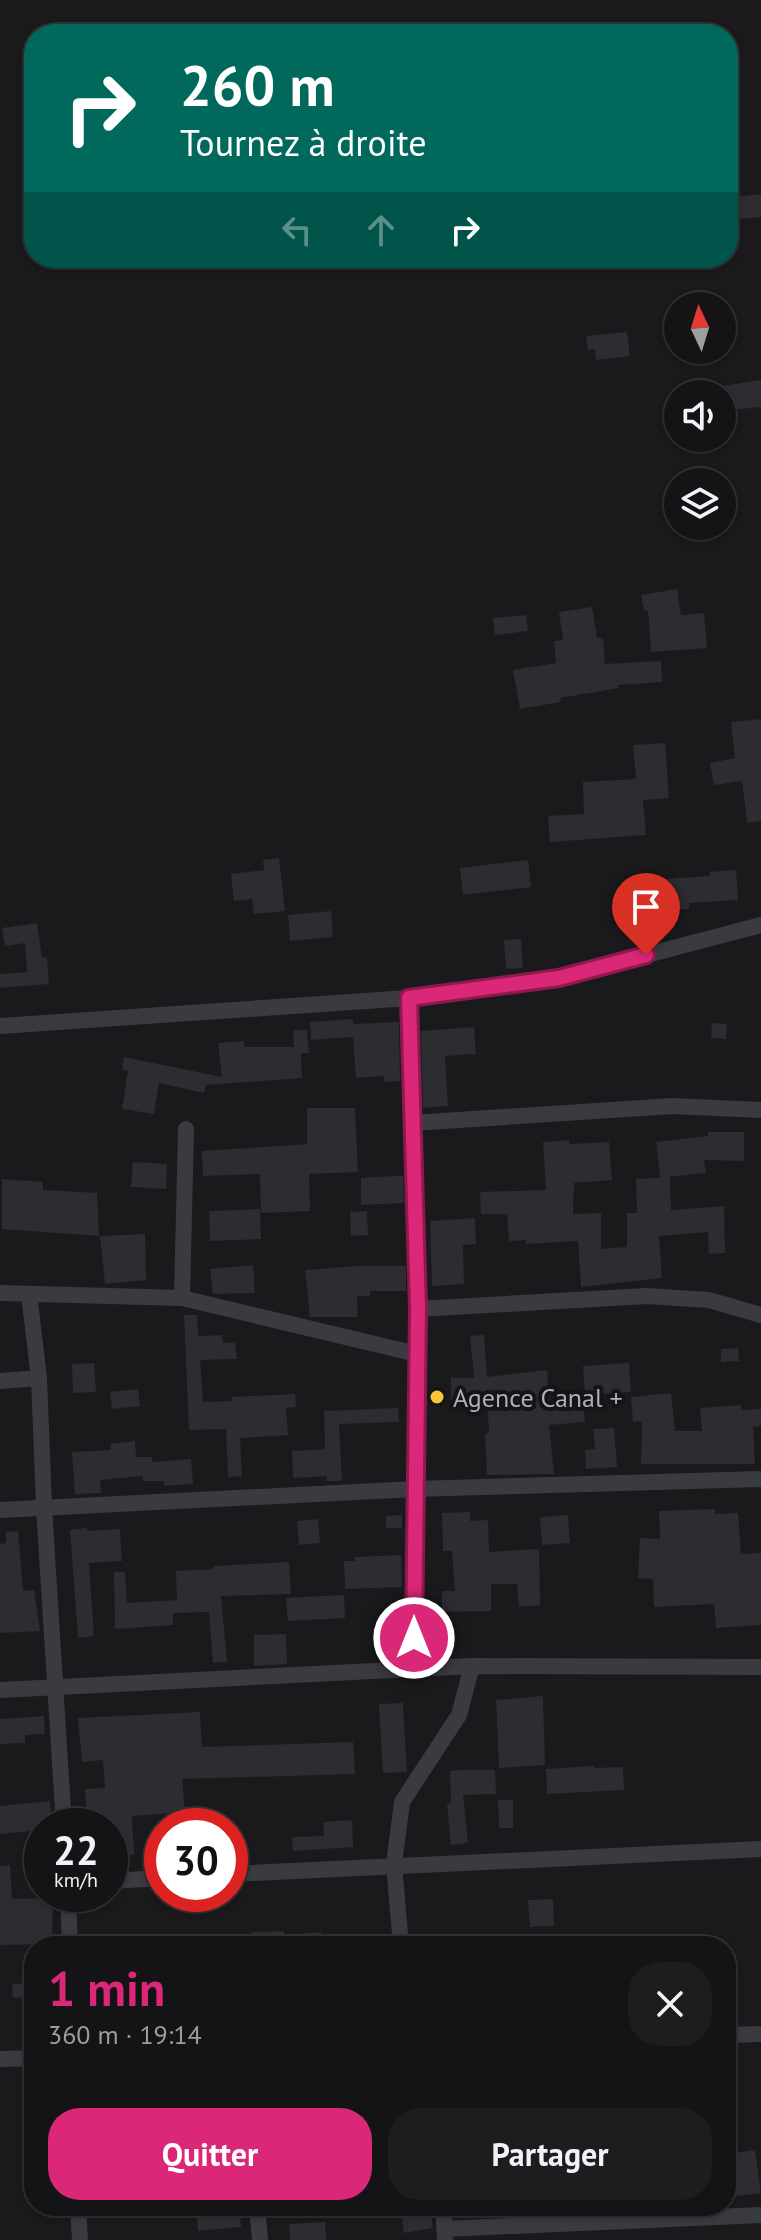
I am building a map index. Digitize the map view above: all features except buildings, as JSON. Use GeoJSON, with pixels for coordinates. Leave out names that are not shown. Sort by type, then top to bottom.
{"type":"FeatureCollection","features":[{"type":"Feature","properties":{"kind":"street"},"geometry":{"type":"LineString","coordinates":[[0,1026],[409,998],[559,978],[761,925]]}},
{"type":"Feature","properties":{"kind":"street"},"geometry":{"type":"LineString","coordinates":[[409,998],[418,1309],[414,1668]]}},
{"type":"Feature","properties":{"kind":"street"},"geometry":{"type":"LineString","coordinates":[[413,1123],[672,1106],[761,1110]]}},
{"type":"Feature","properties":{"kind":"street"},"geometry":{"type":"LineString","coordinates":[[182,1298],[186,1129]]}},
{"type":"Feature","properties":{"kind":"street"},"geometry":{"type":"LineString","coordinates":[[0,1293],[182,1298],[417,1354]]}},
{"type":"Feature","properties":{"kind":"street"},"geometry":{"type":"LineString","coordinates":[[29,1294],[39,1378],[63,1808]]}},
{"type":"Feature","properties":{"kind":"street"},"geometry":{"type":"LineString","coordinates":[[418,1309],[646,1296],[709,1300],[761,1315]]}},
{"type":"Feature","properties":{"kind":"street"},"geometry":{"type":"LineString","coordinates":[[0,1381],[39,1378]]}},
{"type":"Feature","properties":{"kind":"street"},"geometry":{"type":"LineString","coordinates":[[0,1510],[415,1489],[761,1479]]}},
{"type":"Feature","properties":{"kind":"street"},"geometry":{"type":"LineString","coordinates":[[400,1936],[394,1864],[402,1802],[459,1715],[472,1666]]}},
{"type":"Feature","properties":{"kind":"street"},"geometry":{"type":"LineString","coordinates":[[0,1690],[472,1666],[761,1667]]}},
{"type":"Feature","properties":{"kind":"street"},"geometry":{"type":"LineString","coordinates":[[248,1873],[761,1849]]}},
{"type":"Feature","properties":{"kind":"street"},"geometry":{"type":"LineString","coordinates":[[69,1912],[70,1936]]}},
{"type":"Feature","properties":{"kind":"street"},"geometry":{"type":"LineString","coordinates":[[736,2035],[761,2034]]}},
{"type":"Feature","properties":{"kind":"street"},"geometry":{"type":"LineString","coordinates":[[0,2059],[24,2058]]}},
{"type":"Feature","properties":{"kind":"street"},"geometry":{"type":"LineString","coordinates":[[444,2235],[761,2215]]}},
{"type":"Feature","properties":{"kind":"street"},"geometry":{"type":"LineString","coordinates":[[79,2216],[80,2240]]}},
{"type":"Feature","properties":{"kind":"street"},"geometry":{"type":"LineString","coordinates":[[258,2216],[260,2240]]}},
{"type":"Feature","properties":{"kind":"place","name":"Agence Canal +"},"geometry":{"type":"Point","coordinates":[437,1397]}},
{"type":"Feature","properties":{"kind":"route"},"geometry":{"type":"LineString","coordinates":[[414,1638],[418,1309],[409,998],[559,978],[646,955]]}}]}
